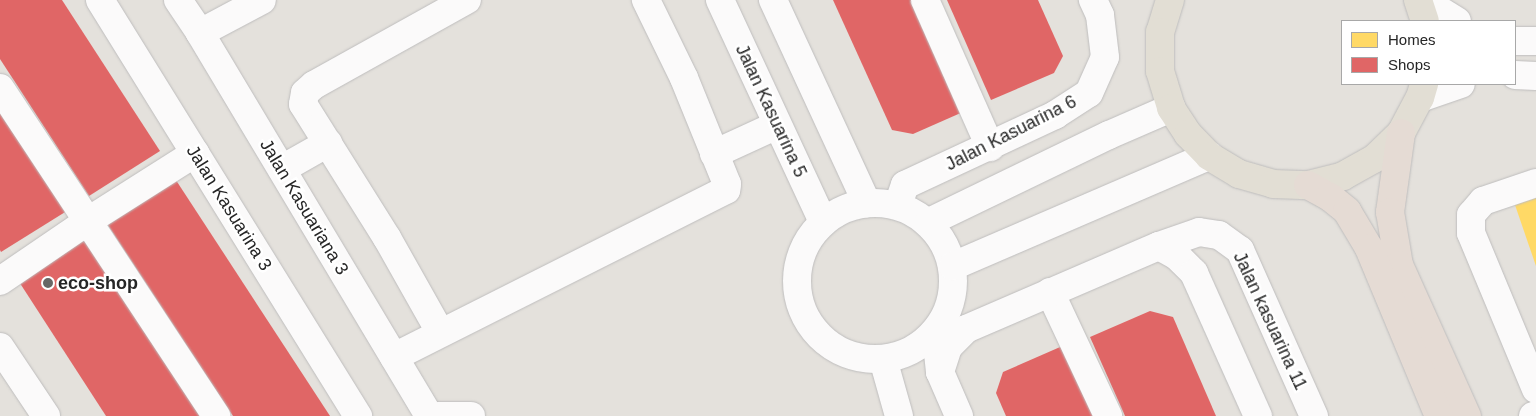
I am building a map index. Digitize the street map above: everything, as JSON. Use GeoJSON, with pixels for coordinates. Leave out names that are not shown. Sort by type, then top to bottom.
{"type":"FeatureCollection","features":[{"type":"Feature","properties":{"kind":"highway"},"geometry":{"type":"LineString","coordinates":[[1401,133],[1390,212],[1399,265],[1466,416]]}},
{"type":"Feature","properties":{"kind":"highway"},"geometry":{"type":"LineString","coordinates":[[1308,185],[1330,197],[1347,211],[1369,248],[1438,416]]}},
{"type":"Feature","properties":{"kind":"main road"},"geometry":{"type":"LineString","coordinates":[[1170,0],[1160,32],[1160,71],[1171,108],[1188,134],[1209,156],[1239,174],[1273,184],[1308,185],[1343,176],[1375,158],[1401,133],[1422,91]]}},
{"type":"Feature","properties":{"kind":"main road"},"geometry":{"type":"LineString","coordinates":[[1418,0],[1424,20]]}},
{"type":"Feature","properties":{"kind":"street","name":"Jalan Kasuarina 3"},"geometry":{"type":"LineString","coordinates":[[100,0],[358,416]]}},
{"type":"Feature","properties":{"kind":"street","name":"Jalan Kasuariana 3"},"geometry":{"type":"LineString","coordinates":[[178,0],[200,33],[429,416]]}},
{"type":"Feature","properties":{"kind":"street"},"geometry":{"type":"LineString","coordinates":[[200,33],[262,0]]}},
{"type":"Feature","properties":{"kind":"street"},"geometry":{"type":"LineString","coordinates":[[440,332],[387,238],[303,104],[305,93],[314,85],[467,0]]}},
{"type":"Feature","properties":{"kind":"street"},"geometry":{"type":"LineString","coordinates":[[394,357],[440,332],[726,190],[727,184],[684,78],[646,0]]}},
{"type":"Feature","properties":{"kind":"street","name":"Jalan Kasuarina 5"},"geometry":{"type":"LineString","coordinates":[[720,0],[824,222]]}},
{"type":"Feature","properties":{"kind":"street"},"geometry":{"type":"LineString","coordinates":[[773,0],[867,203]]}},
{"type":"Feature","properties":{"kind":"street"},"geometry":{"type":"LineString","coordinates":[[925,0],[990,147]]}},
{"type":"Feature","properties":{"kind":"street"},"geometry":{"type":"LineString","coordinates":[[1423,0],[1455,20]]}},
{"type":"Feature","properties":{"kind":"street","name":"Jalan Kasuarina 6"},"geometry":{"type":"LineString","coordinates":[[898,206],[905,185],[990,147],[1055,115],[1089,93],[1105,57],[1101,5]]}},
{"type":"Feature","properties":{"kind":"street"},"geometry":{"type":"LineString","coordinates":[[1516,41],[1536,41]]}},
{"type":"Feature","properties":{"kind":"street"},"geometry":{"type":"LineString","coordinates":[[1516,75],[1536,76]]}},
{"type":"Feature","properties":{"kind":"street"},"geometry":{"type":"LineString","coordinates":[[1422,91],[1455,85]]}},
{"type":"Feature","properties":{"kind":"street"},"geometry":{"type":"LineString","coordinates":[[0,88],[216,416]]}},
{"type":"Feature","properties":{"kind":"street"},"geometry":{"type":"LineString","coordinates":[[929,222],[1109,135],[1171,108]]}},
{"type":"Feature","properties":{"kind":"street"},"geometry":{"type":"LineString","coordinates":[[714,154],[777,125]]}},
{"type":"Feature","properties":{"kind":"street"},"geometry":{"type":"LineString","coordinates":[[282,169],[328,143]]}},
{"type":"Feature","properties":{"kind":"street"},"geometry":{"type":"LineString","coordinates":[[0,281],[88,221],[195,153]]}},
{"type":"Feature","properties":{"kind":"street"},"geometry":{"type":"LineString","coordinates":[[953,266],[1209,156]]}},
{"type":"Feature","properties":{"kind":"street"},"geometry":{"type":"LineString","coordinates":[[1536,183],[1483,201],[1472,215],[1472,233],[1536,389]]}},
{"type":"Feature","properties":{"kind":"street"},"geometry":{"type":"LineString","coordinates":[[867,203],[898,206],[914,212],[929,222],[944,242],[953,266],[952,300],[936,331],[915,348],[903,354],[883,359],[865,358],[848,354],[832,346],[818,334],[807,320],[796,286],[797,268],[803,250],[811,235],[824,222],[844,209],[867,203]]}},
{"type":"Feature","properties":{"kind":"street","name":"Jalan kasuarina 11"},"geometry":{"type":"LineString","coordinates":[[940,372],[948,347],[966,329],[1159,246],[1199,232],[1219,236],[1240,250],[1314,416]]}},
{"type":"Feature","properties":{"kind":"street"},"geometry":{"type":"LineString","coordinates":[[1159,246],[1177,256],[1194,273],[1258,416]]}},
{"type":"Feature","properties":{"kind":"street"},"geometry":{"type":"LineString","coordinates":[[1050,292],[1108,416]]}},
{"type":"Feature","properties":{"kind":"street"},"geometry":{"type":"LineString","coordinates":[[936,331],[940,372],[959,416]]}},
{"type":"Feature","properties":{"kind":"street"},"geometry":{"type":"LineString","coordinates":[[0,347],[46,416]]}},
{"type":"Feature","properties":{"kind":"street"},"geometry":{"type":"LineString","coordinates":[[883,359],[899,416]]}},
{"type":"Feature","properties":{"kind":"street"},"geometry":{"type":"LineString","coordinates":[[438,416],[471,416]]}},
{"type":"Feature","properties":{"kind":"building: Homes"},"geometry":{"type":"Polygon","coordinates":[[[1536,198],[1536,266],[1515,205],[1536,198]]]}},
{"type":"Feature","properties":{"kind":"building: Shops"},"geometry":{"type":"Polygon","coordinates":[[[0,0],[62,0],[160,151],[89,196],[0,59],[0,0]]]}},
{"type":"Feature","properties":{"kind":"building: Shops"},"geometry":{"type":"Polygon","coordinates":[[[833,0],[923,0],[972,108],[913,134],[892,130],[833,0]]]}},
{"type":"Feature","properties":{"kind":"building: Shops"},"geometry":{"type":"Polygon","coordinates":[[[947,0],[1038,0],[1063,56],[1054,73],[991,100],[947,0]]]}},
{"type":"Feature","properties":{"kind":"building: Shops"},"geometry":{"type":"Polygon","coordinates":[[[0,101],[70,209],[1,252],[0,250],[0,101]]]}},
{"type":"Feature","properties":{"kind":"building: Shops"},"geometry":{"type":"Polygon","coordinates":[[[170,171],[330,416],[233,416],[102,216],[170,171]]]}},
{"type":"Feature","properties":{"kind":"building: Shops"},"geometry":{"type":"Polygon","coordinates":[[[83,230],[204,416],[106,416],[14,274],[83,230]]]}},
{"type":"Feature","properties":{"kind":"building: Shops"},"geometry":{"type":"Polygon","coordinates":[[[1150,311],[1173,317],[1216,416],[1125,416],[1090,337],[1150,311]]]}},
{"type":"Feature","properties":{"kind":"building: Shops"},"geometry":{"type":"Polygon","coordinates":[[[1067,344],[1099,416],[1006,416],[996,393],[1003,372],[1067,344]]]}},
{"type":"Feature","properties":{"kind":"place","name":"eco-shop"},"geometry":{"type":"Point","coordinates":[48,283]}}]}
